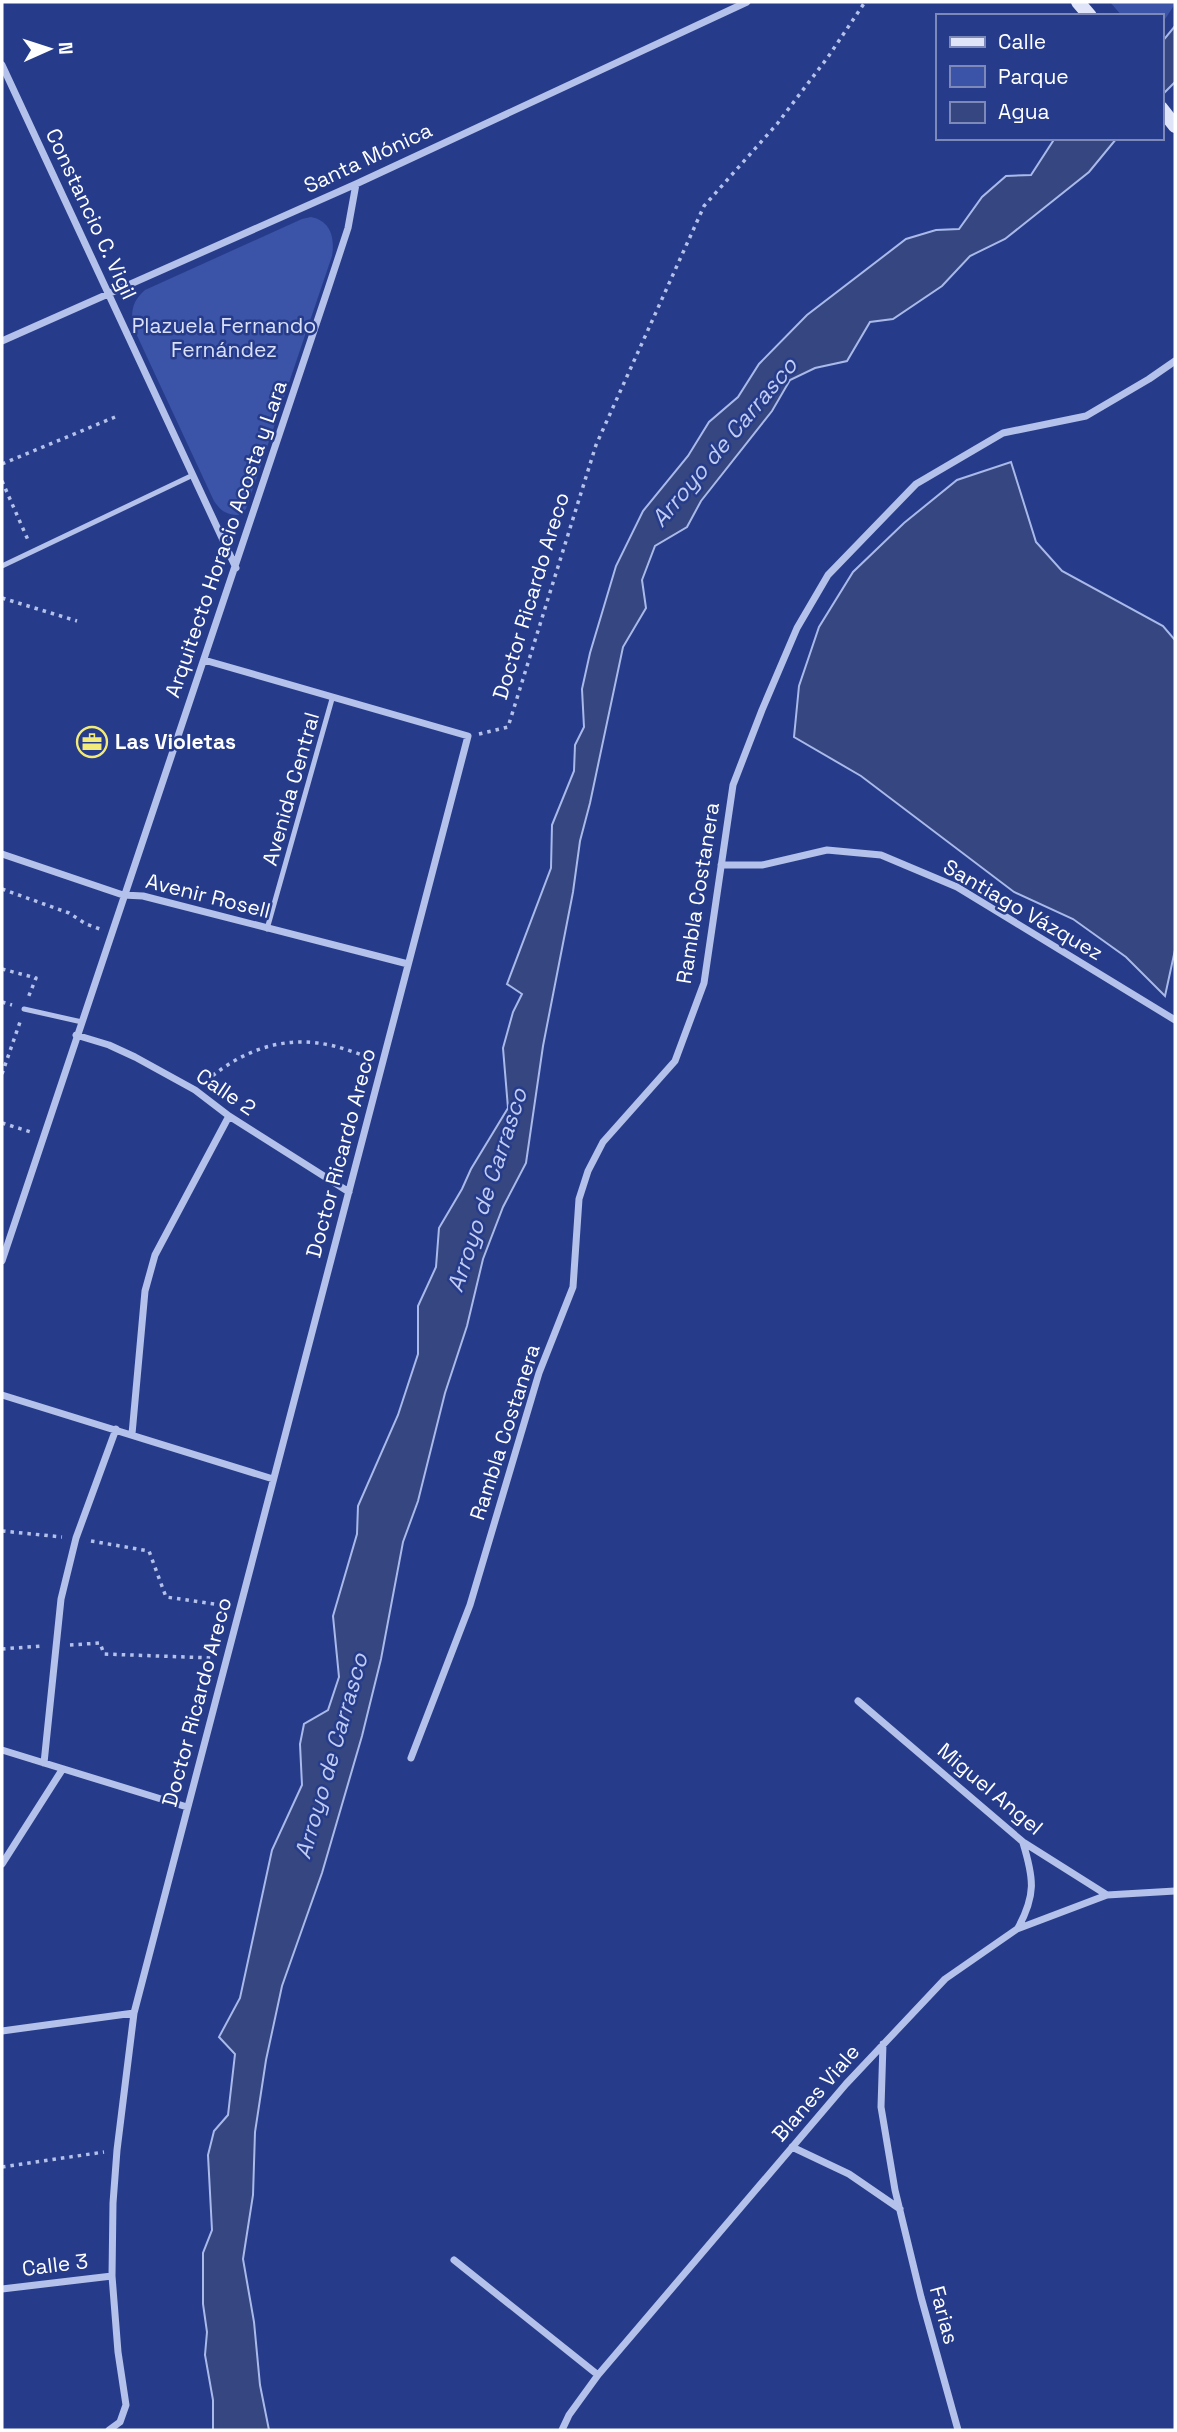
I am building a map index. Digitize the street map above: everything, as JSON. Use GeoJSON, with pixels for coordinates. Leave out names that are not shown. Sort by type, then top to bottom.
{"type":"FeatureCollection","features":[{"type":"Feature","properties":{"kind":"main road"},"geometry":{"type":"LineString","coordinates":[[1163,111],[1175,126]]}},
{"type":"Feature","properties":{"kind":"street","name":"Santa Mónica"},"geometry":{"type":"LineString","coordinates":[[2,341],[107,292],[356,184],[747,2]]}},
{"type":"Feature","properties":{"kind":"street","name":"Constancio C. Vigil"},"geometry":{"type":"LineString","coordinates":[[2,65],[236,569]]}},
{"type":"Feature","properties":{"kind":"street","name":"Arquitecto Horacio Acosta y Lara"},"geometry":{"type":"LineString","coordinates":[[2,1261],[122,895],[236,569],[348,228],[356,184]]}},
{"type":"Feature","properties":{"kind":"street","name":"Rambla Costanera"},"geometry":{"type":"LineString","coordinates":[[411,1758],[470,1605],[539,1373],[573,1287],[579,1199],[588,1171],[603,1142],[674,1061],[704,983],[733,785],[797,628],[828,575],[916,484],[1003,433],[1086,416],[1175,361]]}},
{"type":"Feature","properties":{"kind":"street"},"geometry":{"type":"LineString","coordinates":[[204,660],[468,736]]}},
{"type":"Feature","properties":{"kind":"street","name":"Doctor Ricardo Areco"},"geometry":{"type":"LineString","coordinates":[[109,2430],[120,2422],[126,2405],[118,2352],[112,2276],[117,2150],[134,2013],[468,736]]}},
{"type":"Feature","properties":{"kind":"street","name":"Santiago Vázquez"},"geometry":{"type":"LineString","coordinates":[[721,865],[762,864],[827,850],[881,855],[957,887],[1175,1020]]}},
{"type":"Feature","properties":{"kind":"street","name":"Avenir Rosell"},"geometry":{"type":"LineString","coordinates":[[2,854],[122,895],[143,895],[408,964]]}},
{"type":"Feature","properties":{"kind":"street","name":"Calle 2"},"geometry":{"type":"LineString","coordinates":[[76,1035],[109,1045],[195,1090],[229,1116],[349,1192]]}},
{"type":"Feature","properties":{"kind":"street"},"geometry":{"type":"LineString","coordinates":[[132,1434],[145,1291],[155,1255],[229,1116]]}},
{"type":"Feature","properties":{"kind":"street"},"geometry":{"type":"LineString","coordinates":[[2,1395],[273,1479]]}},
{"type":"Feature","properties":{"kind":"street"},"geometry":{"type":"LineString","coordinates":[[44,1763],[61,1599],[76,1538],[116,1429]]}},
{"type":"Feature","properties":{"kind":"street","name":"Miguel Angel"},"geometry":{"type":"LineString","coordinates":[[858,1701],[1023,1842],[1107,1895]]}},
{"type":"Feature","properties":{"kind":"street"},"geometry":{"type":"LineString","coordinates":[[2,1750],[187,1807]]}},
{"type":"Feature","properties":{"kind":"street"},"geometry":{"type":"LineString","coordinates":[[2,1864],[62,1770]]}},
{"type":"Feature","properties":{"kind":"street"},"geometry":{"type":"LineString","coordinates":[[1017,1929],[1029,1907],[1032,1887],[1031,1868],[1023,1842]]}},
{"type":"Feature","properties":{"kind":"street","name":"Blanes Viale"},"geometry":{"type":"LineString","coordinates":[[562,2430],[569,2415],[598,2375],[883,2043],[945,1979],[1017,1929],[1107,1895],[1175,1891]]}},
{"type":"Feature","properties":{"kind":"street"},"geometry":{"type":"LineString","coordinates":[[2,2031],[134,2013]]}},
{"type":"Feature","properties":{"kind":"street","name":"Farias"},"geometry":{"type":"LineString","coordinates":[[883,2043],[881,2107],[900,2208],[921,2297],[958,2430]]}},
{"type":"Feature","properties":{"kind":"street"},"geometry":{"type":"LineString","coordinates":[[792,2147],[849,2174],[900,2208]]}},
{"type":"Feature","properties":{"kind":"street"},"geometry":{"type":"LineString","coordinates":[[454,2260],[598,2375]]}},
{"type":"Feature","properties":{"kind":"street","name":"Calle 3"},"geometry":{"type":"LineString","coordinates":[[2,2289],[112,2276]]}},
{"type":"Feature","properties":{"kind":"lane"},"geometry":{"type":"LineString","coordinates":[[2,566],[193,475]]}},
{"type":"Feature","properties":{"kind":"lane","name":"Avenida Central"},"geometry":{"type":"LineString","coordinates":[[267,929],[332,699]]}},
{"type":"Feature","properties":{"kind":"lane"},"geometry":{"type":"LineString","coordinates":[[24,1009],[82,1022]]}},
{"type":"Feature","properties":{"kind":"path","name":"Doctor Ricardo Areco"},"geometry":{"type":"LineString","coordinates":[[468,736],[508,727],[596,445],[705,206],[778,124],[865,2]]}},
{"type":"Feature","properties":{"kind":"path"},"geometry":{"type":"LineString","coordinates":[[2,464],[115,417]]}},
{"type":"Feature","properties":{"kind":"path"},"geometry":{"type":"LineString","coordinates":[[2,481],[33,551]]}},
{"type":"Feature","properties":{"kind":"path"},"geometry":{"type":"LineString","coordinates":[[2,597],[77,621]]}},
{"type":"Feature","properties":{"kind":"path"},"geometry":{"type":"LineString","coordinates":[[2,889],[69,913],[86,924],[110,932]]}},
{"type":"Feature","properties":{"kind":"path"},"geometry":{"type":"LineString","coordinates":[[2,969],[36,978],[2,1073]]}},
{"type":"Feature","properties":{"kind":"path"},"geometry":{"type":"LineString","coordinates":[[195,1090],[227,1063],[255,1049],[295,1042],[333,1045],[383,1062]]}},
{"type":"Feature","properties":{"kind":"path"},"geometry":{"type":"LineString","coordinates":[[2,1123],[44,1136]]}},
{"type":"Feature","properties":{"kind":"path"},"geometry":{"type":"LineString","coordinates":[[2,1531],[76,1538],[149,1552],[166,1597],[240,1607]]}},
{"type":"Feature","properties":{"kind":"path"},"geometry":{"type":"LineString","coordinates":[[2,1649],[100,1643],[104,1654],[226,1659]]}},
{"type":"Feature","properties":{"kind":"path"},"geometry":{"type":"LineString","coordinates":[[2,2167],[117,2150]]}},
{"type":"Feature","properties":{"kind":"green space"},"geometry":{"type":"Polygon","coordinates":[[[1110,2],[1175,2],[1163,22],[1163,14],[1120,14],[1110,2]]]}},
{"type":"Feature","properties":{"kind":"green space","name":"Plazuela Fernando Fernández"},"geometry":{"type":"Polygon","coordinates":[[[311,217],[323,222],[330,231],[332,256],[246,509],[239,515],[227,513],[214,501],[134,329],[133,308],[137,298],[145,290],[311,217]]]}},
{"type":"Feature","properties":{"kind":"water"},"geometry":{"type":"Polygon","coordinates":[[[1175,26],[1175,82],[1163,94],[1163,41],[1175,26]]]}},
{"type":"Feature","properties":{"kind":"water","name":"Arroyo de Carrasco"},"geometry":{"type":"Polygon","coordinates":[[[1054,140],[1115,140],[1089,172],[1005,239],[970,256],[942,286],[893,319],[870,322],[847,361],[815,368],[790,380],[772,411],[701,501],[687,527],[655,546],[642,580],[646,608],[623,647],[580,841],[573,892],[543,1046],[526,1163],[503,1207],[483,1259],[418,1501],[403,1542],[381,1659],[362,1736],[322,1873],[282,1986],[266,2060],[255,2132],[253,2195],[243,2259],[254,2322],[260,2385],[269,2430],[213,2430],[213,2400],[205,2355],[207,2332],[203,2304],[203,2253],[212,2230],[208,2155],[214,2131],[228,2115],[235,2054],[219,2037],[240,1998],[272,1850],[302,1785],[300,1744],[304,1724],[328,1710],[339,1677],[333,1616],[357,1534],[358,1506],[398,1415],[418,1354],[418,1306],[436,1267],[439,1228],[508,1108],[503,1048],[513,1012],[522,994],[507,984],[551,868],[552,825],[574,771],[575,745],[584,727],[582,689],[616,566],[643,511],[688,456],[709,422],[738,397],[759,364],[807,315],[906,239],[936,230],[959,229],[982,197],[1006,176],[1031,175],[1054,140]]]}},
{"type":"Feature","properties":{"kind":"water"},"geometry":{"type":"Polygon","coordinates":[[[1011,462],[1036,542],[1062,571],[1163,626],[1175,640],[1175,950],[1165,996],[1126,957],[1073,919],[1014,892],[861,776],[794,737],[799,686],[819,627],[853,572],[904,523],[957,480],[1011,462]]]}},
{"type":"Feature","properties":{"kind":"place","name":"Las Violetas"},"geometry":{"type":"Point","coordinates":[92,742]}}]}
